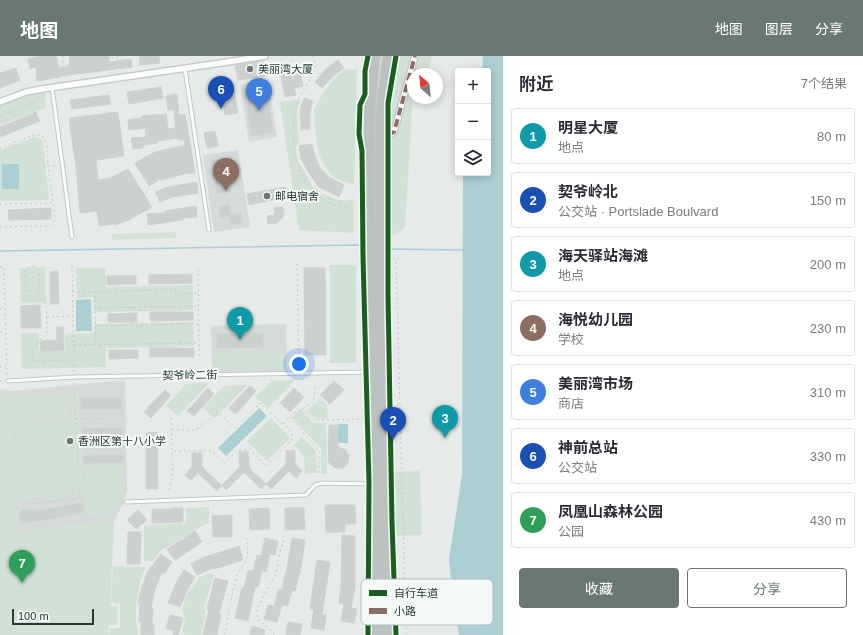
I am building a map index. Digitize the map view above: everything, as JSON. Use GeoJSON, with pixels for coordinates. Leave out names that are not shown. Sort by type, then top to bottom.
{"type":"FeatureCollection","features":[{"type":"Feature","properties":{"kind":"highway"},"geometry":{"type":"LineString","coordinates":[[375,56],[369,127],[376,239],[383,256],[386,579]]}},
{"type":"Feature","properties":{"kind":"highway"},"geometry":{"type":"LineString","coordinates":[[376,239],[381,128],[384,84],[388,56]]}},
{"type":"Feature","properties":{"kind":"highway"},"geometry":{"type":"LineString","coordinates":[[376,579],[372,372],[383,256]]}},
{"type":"Feature","properties":{"kind":"highway"},"geometry":{"type":"LineString","coordinates":[[377,625],[377,635]]}},
{"type":"Feature","properties":{"kind":"highway"},"geometry":{"type":"LineString","coordinates":[[387,625],[387,635]]}},
{"type":"Feature","properties":{"kind":"street"},"geometry":{"type":"LineString","coordinates":[[0,102],[26,92],[52,87],[185,69],[265,56]]}},
{"type":"Feature","properties":{"kind":"street"},"geometry":{"type":"LineString","coordinates":[[388,135],[394,132],[415,56]]}},
{"type":"Feature","properties":{"kind":"lane"},"geometry":{"type":"LineString","coordinates":[[185,69],[209,230]]}},
{"type":"Feature","properties":{"kind":"lane"},"geometry":{"type":"LineString","coordinates":[[52,87],[72,237]]}},
{"type":"Feature","properties":{"kind":"lane","name":"契爷岭二街"},"geometry":{"type":"LineString","coordinates":[[8,381],[74,378],[372,372]]}},
{"type":"Feature","properties":{"kind":"lane"},"geometry":{"type":"LineString","coordinates":[[126,502],[306,495],[315,485],[322,483],[375,484]]}},
{"type":"Feature","properties":{"kind":"path"},"geometry":{"type":"LineString","coordinates":[[63,56],[64,65]]}},
{"type":"Feature","properties":{"kind":"path"},"geometry":{"type":"LineString","coordinates":[[37,70],[122,56]]}},
{"type":"Feature","properties":{"kind":"path"},"geometry":{"type":"LineString","coordinates":[[313,56],[316,69],[300,96],[295,112],[293,142],[295,153],[301,172],[310,189],[328,202],[349,208]]}},
{"type":"Feature","properties":{"kind":"path"},"geometry":{"type":"LineString","coordinates":[[0,116],[36,102]]}},
{"type":"Feature","properties":{"kind":"path"},"geometry":{"type":"LineString","coordinates":[[0,148],[31,136],[40,135],[44,139],[55,217],[48,226],[0,227]]}},
{"type":"Feature","properties":{"kind":"path"},"geometry":{"type":"LineString","coordinates":[[48,166],[62,164]]}},
{"type":"Feature","properties":{"kind":"path"},"geometry":{"type":"LineString","coordinates":[[0,204],[54,203]]}},
{"type":"Feature","properties":{"kind":"path"},"geometry":{"type":"LineString","coordinates":[[383,256],[393,256],[396,261],[405,579]]}},
{"type":"Feature","properties":{"kind":"path"},"geometry":{"type":"LineString","coordinates":[[297,264],[299,374]]}},
{"type":"Feature","properties":{"kind":"path"},"geometry":{"type":"LineString","coordinates":[[23,505],[79,498],[75,419],[72,265]]}},
{"type":"Feature","properties":{"kind":"path"},"geometry":{"type":"LineString","coordinates":[[0,267],[4,267],[8,381]]}},
{"type":"Feature","properties":{"kind":"path"},"geometry":{"type":"LineString","coordinates":[[29,267],[35,267],[38,271],[39,290],[37,295],[28,296],[26,293],[25,271],[29,267]]}},
{"type":"Feature","properties":{"kind":"path"},"geometry":{"type":"LineString","coordinates":[[198,269],[199,358]]}},
{"type":"Feature","properties":{"kind":"path"},"geometry":{"type":"LineString","coordinates":[[72,292],[175,289],[175,294],[198,293]]}},
{"type":"Feature","properties":{"kind":"path"},"geometry":{"type":"LineString","coordinates":[[0,290],[5,290]]}},
{"type":"Feature","properties":{"kind":"path"},"geometry":{"type":"LineString","coordinates":[[95,292],[96,344]]}},
{"type":"Feature","properties":{"kind":"path"},"geometry":{"type":"LineString","coordinates":[[37,295],[46,304],[47,335],[42,337],[34,345],[32,350],[33,357],[35,360],[39,361],[74,360]]}},
{"type":"Feature","properties":{"kind":"path"},"geometry":{"type":"LineString","coordinates":[[95,308],[198,306]]}},
{"type":"Feature","properties":{"kind":"path"},"geometry":{"type":"LineString","coordinates":[[0,310],[5,309]]}},
{"type":"Feature","properties":{"kind":"path"},"geometry":{"type":"LineString","coordinates":[[46,317],[73,316]]}},
{"type":"Feature","properties":{"kind":"path"},"geometry":{"type":"LineString","coordinates":[[96,326],[199,324]]}},
{"type":"Feature","properties":{"kind":"path"},"geometry":{"type":"LineString","coordinates":[[0,332],[6,332]]}},
{"type":"Feature","properties":{"kind":"path"},"geometry":{"type":"LineString","coordinates":[[74,345],[199,343]]}},
{"type":"Feature","properties":{"kind":"path"},"geometry":{"type":"LineString","coordinates":[[0,367],[7,367]]}},
{"type":"Feature","properties":{"kind":"path"},"geometry":{"type":"LineString","coordinates":[[284,425],[289,416],[314,402],[315,385]]}},
{"type":"Feature","properties":{"kind":"path"},"geometry":{"type":"LineString","coordinates":[[172,430],[194,430],[199,428],[218,412],[235,428],[260,403],[290,430],[292,439],[266,466],[250,449],[238,450],[224,463],[211,451],[172,451]]}},
{"type":"Feature","properties":{"kind":"path"},"geometry":{"type":"LineString","coordinates":[[301,408],[314,420],[368,419]]}},
{"type":"Feature","properties":{"kind":"path"},"geometry":{"type":"LineString","coordinates":[[368,412],[368,427]]}},
{"type":"Feature","properties":{"kind":"path"},"geometry":{"type":"LineString","coordinates":[[289,416],[320,451],[320,472]]}},
{"type":"Feature","properties":{"kind":"path"},"geometry":{"type":"LineString","coordinates":[[169,490],[173,474],[171,418]]}},
{"type":"Feature","properties":{"kind":"path"},"geometry":{"type":"LineString","coordinates":[[75,419],[105,419]]}},
{"type":"Feature","properties":{"kind":"path"},"geometry":{"type":"LineString","coordinates":[[77,446],[105,446]]}},
{"type":"Feature","properties":{"kind":"path"},"geometry":{"type":"LineString","coordinates":[[274,635],[270,629],[259,620],[257,610],[275,575],[284,536]]}},
{"type":"Feature","properties":{"kind":"path"},"geometry":{"type":"LineString","coordinates":[[225,635],[236,578],[247,559],[248,546],[246,538]]}},
{"type":"Feature","properties":{"kind":"path"},"geometry":{"type":"LineString","coordinates":[[406,625],[406,635]]}},
{"type":"Feature","properties":{"kind":"shaded area"},"geometry":{"type":"Polygon","coordinates":[[[268,80],[277,137],[249,142],[240,85],[268,80]]]}},
{"type":"Feature","properties":{"kind":"shaded area"},"geometry":{"type":"Polygon","coordinates":[[[238,150],[250,227],[214,232],[203,155],[238,150]]]}},
{"type":"Feature","properties":{"kind":"shaded area"},"geometry":{"type":"Polygon","coordinates":[[[286,324],[287,371],[212,372],[211,326],[286,324]]]}},
{"type":"Feature","properties":{"kind":"shaded area","name":"香洲区第十八小学"},"geometry":{"type":"Polygon","coordinates":[[[125,380],[127,490],[122,506],[114,521],[15,532],[12,391],[125,380]]]}},
{"type":"Feature","properties":{"kind":"green space"},"geometry":{"type":"Polygon","coordinates":[[[396,56],[432,56],[429,68],[407,68],[407,104],[412,104],[405,227],[388,239],[385,113],[389,113],[390,87],[396,56]]]}},
{"type":"Feature","properties":{"kind":"green space"},"geometry":{"type":"Polygon","coordinates":[[[357,69],[354,184],[344,182],[335,177],[324,164],[320,156],[316,137],[314,112],[328,87],[341,72],[345,70],[357,69]]]}},
{"type":"Feature","properties":{"kind":"green space"},"geometry":{"type":"Polygon","coordinates":[[[46,92],[45,108],[0,125],[0,105],[28,94],[46,92]]]}},
{"type":"Feature","properties":{"kind":"green space"},"geometry":{"type":"Polygon","coordinates":[[[300,99],[297,111],[299,144],[295,145],[297,159],[313,187],[338,200],[353,200],[354,233],[299,230],[280,102],[300,99]]]}},
{"type":"Feature","properties":{"kind":"green space"},"geometry":{"type":"Polygon","coordinates":[[[35,137],[43,142],[49,200],[0,201],[0,150],[35,137]]]}},
{"type":"Feature","properties":{"kind":"green space"},"geometry":{"type":"Polygon","coordinates":[[[176,232],[176,238],[112,240],[112,234],[176,232]]]}},
{"type":"Feature","properties":{"kind":"green space"},"geometry":{"type":"Polygon","coordinates":[[[330,265],[356,265],[356,363],[330,363],[330,265]]]}},
{"type":"Feature","properties":{"kind":"green space"},"geometry":{"type":"Polygon","coordinates":[[[45,267],[46,302],[21,303],[20,268],[45,267]]]}},
{"type":"Feature","properties":{"kind":"green space"},"geometry":{"type":"Polygon","coordinates":[[[76,268],[105,268],[106,287],[193,285],[193,310],[94,312],[93,297],[77,298],[76,268]]]}},
{"type":"Feature","properties":{"kind":"green space"},"geometry":{"type":"Polygon","coordinates":[[[193,322],[194,346],[106,348],[106,367],[22,369],[21,333],[39,333],[39,351],[65,351],[65,334],[94,333],[94,324],[193,322]]]}},
{"type":"Feature","properties":{"kind":"green space"},"geometry":{"type":"Polygon","coordinates":[[[284,351],[284,368],[217,369],[217,352],[284,351]]]}},
{"type":"Feature","properties":{"kind":"green space"},"geometry":{"type":"Polygon","coordinates":[[[295,380],[268,408],[256,397],[272,381],[295,380]]]}},
{"type":"Feature","properties":{"kind":"green space"},"geometry":{"type":"Polygon","coordinates":[[[209,383],[178,416],[166,406],[186,384],[209,383]]]}},
{"type":"Feature","properties":{"kind":"green space"},"geometry":{"type":"Polygon","coordinates":[[[247,385],[215,418],[203,408],[224,386],[247,385]]]}},
{"type":"Feature","properties":{"kind":"green space"},"geometry":{"type":"Polygon","coordinates":[[[0,389],[12,391],[15,532],[114,521],[110,606],[118,606],[117,625],[109,625],[108,635],[0,635],[0,389]]]}},
{"type":"Feature","properties":{"kind":"green space"},"geometry":{"type":"Polygon","coordinates":[[[79,393],[84,496],[75,495],[73,428],[70,394],[79,393]]]}},
{"type":"Feature","properties":{"kind":"green space"},"geometry":{"type":"Polygon","coordinates":[[[33,394],[35,498],[17,499],[15,395],[33,394]]]}},
{"type":"Feature","properties":{"kind":"green space"},"geometry":{"type":"Polygon","coordinates":[[[67,394],[68,417],[43,418],[42,395],[67,394]]]}},
{"type":"Feature","properties":{"kind":"green space"},"geometry":{"type":"Polygon","coordinates":[[[41,395],[41,423],[46,420],[58,418],[64,421],[71,428],[73,486],[67,494],[56,499],[51,499],[43,494],[43,497],[36,497],[34,396],[41,395]]]}},
{"type":"Feature","properties":{"kind":"green space"},"geometry":{"type":"Polygon","coordinates":[[[320,398],[327,405],[328,418],[315,419],[307,411],[320,398]]]}},
{"type":"Feature","properties":{"kind":"green space"},"geometry":{"type":"Polygon","coordinates":[[[301,409],[313,423],[326,423],[327,474],[321,474],[321,449],[292,417],[301,409]]]}},
{"type":"Feature","properties":{"kind":"green space"},"geometry":{"type":"Polygon","coordinates":[[[271,418],[290,438],[267,461],[247,441],[271,418]]]}},
{"type":"Feature","properties":{"kind":"green space"},"geometry":{"type":"Polygon","coordinates":[[[302,437],[316,451],[317,473],[305,474],[304,456],[294,445],[302,437]]]}},
{"type":"Feature","properties":{"kind":"green space"},"geometry":{"type":"Polygon","coordinates":[[[120,464],[121,496],[111,515],[87,516],[85,466],[120,464]]]}},
{"type":"Feature","properties":{"kind":"green space"},"geometry":{"type":"Polygon","coordinates":[[[420,471],[422,535],[395,536],[393,472],[420,471]]]}},
{"type":"Feature","properties":{"kind":"green space"},"geometry":{"type":"Polygon","coordinates":[[[209,507],[209,522],[160,551],[153,561],[144,561],[144,526],[186,523],[186,508],[209,507]]]}},
{"type":"Feature","properties":{"kind":"green space"},"geometry":{"type":"Polygon","coordinates":[[[113,566],[145,567],[140,583],[136,606],[136,624],[138,635],[109,635],[110,628],[120,628],[120,604],[111,603],[113,566]]]}},
{"type":"Feature","properties":{"kind":"green space"},"geometry":{"type":"Polygon","coordinates":[[[209,573],[214,575],[204,607],[206,613],[201,635],[185,635],[182,632],[185,619],[182,609],[188,592],[199,578],[209,573]]]}},
{"type":"Feature","properties":{"kind":"water"},"geometry":{"type":"Polygon","coordinates":[[[483,56],[503,56],[503,635],[459,635],[457,625],[493,625],[493,579],[451,579],[449,559],[462,475],[463,176],[491,176],[491,68],[482,68],[483,56]]]}},
{"type":"Feature","properties":{"kind":"water"},"geometry":{"type":"Polygon","coordinates":[[[2,164],[19,164],[19,189],[2,189],[2,164]]]}},
{"type":"Feature","properties":{"kind":"water"},"geometry":{"type":"Polygon","coordinates":[[[91,299],[92,331],[76,331],[76,300],[91,299]]]}},
{"type":"Feature","properties":{"kind":"water"},"geometry":{"type":"Polygon","coordinates":[[[259,408],[267,416],[226,456],[218,448],[259,408]]]}},
{"type":"Feature","properties":{"kind":"water"},"geometry":{"type":"Polygon","coordinates":[[[338,424],[348,424],[348,443],[338,443],[338,424]]]}},
{"type":"Feature","properties":{"kind":"building"},"geometry":{"type":"Polygon","coordinates":[[[41,56],[56,56],[59,68],[70,66],[69,56],[109,56],[109,62],[131,59],[132,67],[61,76],[37,81],[36,67],[30,69],[28,59],[41,56]]]}},
{"type":"Feature","properties":{"kind":"building"},"geometry":{"type":"Polygon","coordinates":[[[159,56],[160,63],[140,65],[139,57],[159,56]]]}},
{"type":"Feature","properties":{"kind":"building"},"geometry":{"type":"Polygon","coordinates":[[[338,60],[344,68],[333,76],[322,88],[315,82],[326,69],[338,60]]]}},
{"type":"Feature","properties":{"kind":"building","name":"美丽湾大厦"},"geometry":{"type":"Polygon","coordinates":[[[263,61],[265,76],[238,80],[235,65],[263,61]]]}},
{"type":"Feature","properties":{"kind":"building"},"geometry":{"type":"Polygon","coordinates":[[[304,67],[305,75],[301,75],[303,86],[294,88],[296,95],[285,97],[280,71],[304,67]]]}},
{"type":"Feature","properties":{"kind":"building"},"geometry":{"type":"Polygon","coordinates":[[[16,68],[20,80],[0,88],[0,73],[16,68]]]}},
{"type":"Feature","properties":{"kind":"building"},"geometry":{"type":"Polygon","coordinates":[[[265,84],[273,132],[252,136],[244,88],[265,84]]]}},
{"type":"Feature","properties":{"kind":"building"},"geometry":{"type":"Polygon","coordinates":[[[161,87],[163,98],[129,104],[127,92],[161,87]]]}},
{"type":"Feature","properties":{"kind":"building"},"geometry":{"type":"Polygon","coordinates":[[[234,89],[238,113],[225,115],[221,91],[234,89]]]}},
{"type":"Feature","properties":{"kind":"building"},"geometry":{"type":"Polygon","coordinates":[[[177,94],[179,115],[185,114],[195,173],[161,179],[149,186],[135,163],[155,152],[185,145],[184,140],[178,140],[178,138],[157,141],[158,143],[143,145],[143,148],[133,149],[131,138],[146,137],[145,128],[129,130],[128,120],[142,118],[141,116],[166,114],[168,129],[176,128],[174,110],[168,110],[166,96],[177,94]]]}},
{"type":"Feature","properties":{"kind":"building"},"geometry":{"type":"Polygon","coordinates":[[[109,95],[111,104],[72,109],[70,100],[109,95]]]}},
{"type":"Feature","properties":{"kind":"building"},"geometry":{"type":"Polygon","coordinates":[[[304,98],[313,101],[310,111],[310,129],[301,130],[300,110],[304,98]]]}},
{"type":"Feature","properties":{"kind":"building"},"geometry":{"type":"Polygon","coordinates":[[[36,112],[40,121],[0,137],[0,127],[36,112]]]}},
{"type":"Feature","properties":{"kind":"building"},"geometry":{"type":"Polygon","coordinates":[[[118,112],[124,156],[96,160],[98,180],[110,178],[128,169],[152,207],[129,220],[115,225],[99,226],[97,211],[80,213],[76,167],[69,118],[118,112]]]}},
{"type":"Feature","properties":{"kind":"building"},"geometry":{"type":"Polygon","coordinates":[[[215,131],[218,146],[207,148],[204,133],[215,131]]]}},
{"type":"Feature","properties":{"kind":"building"},"geometry":{"type":"Polygon","coordinates":[[[312,144],[315,157],[321,169],[329,177],[344,185],[339,197],[319,187],[301,159],[299,146],[312,144]]]}},
{"type":"Feature","properties":{"kind":"building"},"geometry":{"type":"Polygon","coordinates":[[[231,158],[236,184],[226,186],[227,191],[217,193],[215,181],[220,180],[218,169],[213,170],[212,161],[231,158]]]}},
{"type":"Feature","properties":{"kind":"building"},"geometry":{"type":"Polygon","coordinates":[[[197,182],[198,193],[172,197],[160,202],[155,192],[168,187],[197,182]]]}},
{"type":"Feature","properties":{"kind":"building","name":"邮电宿舍"},"geometry":{"type":"Polygon","coordinates":[[[285,187],[287,197],[249,205],[247,194],[285,187]]]}},
{"type":"Feature","properties":{"kind":"building"},"geometry":{"type":"Polygon","coordinates":[[[229,205],[230,215],[241,214],[242,223],[230,224],[229,216],[220,218],[219,207],[229,205]]]}},
{"type":"Feature","properties":{"kind":"building"},"geometry":{"type":"Polygon","coordinates":[[[196,206],[197,217],[183,218],[183,220],[148,225],[147,214],[165,213],[165,211],[196,206]]]}},
{"type":"Feature","properties":{"kind":"building"},"geometry":{"type":"Polygon","coordinates":[[[283,207],[284,216],[277,223],[268,224],[267,216],[275,215],[274,208],[283,207]]]}},
{"type":"Feature","properties":{"kind":"building"},"geometry":{"type":"Polygon","coordinates":[[[51,208],[51,219],[9,220],[8,210],[51,208]]]}},
{"type":"Feature","properties":{"kind":"building"},"geometry":{"type":"Polygon","coordinates":[[[304,268],[325,268],[326,355],[305,355],[304,268]]]}},
{"type":"Feature","properties":{"kind":"building"},"geometry":{"type":"Polygon","coordinates":[[[58,271],[59,304],[50,304],[50,272],[58,271]]]}},
{"type":"Feature","properties":{"kind":"building"},"geometry":{"type":"Polygon","coordinates":[[[192,274],[192,283],[149,284],[149,275],[192,274]]]}},
{"type":"Feature","properties":{"kind":"building"},"geometry":{"type":"Polygon","coordinates":[[[107,276],[136,276],[136,284],[107,285],[107,276]]]}},
{"type":"Feature","properties":{"kind":"building"},"geometry":{"type":"Polygon","coordinates":[[[40,305],[41,328],[21,328],[21,306],[40,305]]]}},
{"type":"Feature","properties":{"kind":"building"},"geometry":{"type":"Polygon","coordinates":[[[150,312],[193,312],[193,320],[150,321],[150,312]]]}},
{"type":"Feature","properties":{"kind":"building"},"geometry":{"type":"Polygon","coordinates":[[[137,313],[137,322],[108,322],[108,314],[137,313]]]}},
{"type":"Feature","properties":{"kind":"building"},"geometry":{"type":"Polygon","coordinates":[[[56,327],[63,327],[64,350],[41,351],[40,341],[57,340],[56,327]]]}},
{"type":"Feature","properties":{"kind":"building"},"geometry":{"type":"Polygon","coordinates":[[[263,333],[263,347],[217,348],[217,334],[263,333]]]}},
{"type":"Feature","properties":{"kind":"building"},"geometry":{"type":"Polygon","coordinates":[[[150,348],[194,348],[194,357],[150,357],[150,348]]]}},
{"type":"Feature","properties":{"kind":"building"},"geometry":{"type":"Polygon","coordinates":[[[109,350],[138,350],[138,358],[109,359],[109,350]]]}},
{"type":"Feature","properties":{"kind":"building"},"geometry":{"type":"Polygon","coordinates":[[[334,381],[344,390],[330,404],[320,395],[334,381]]]}},
{"type":"Feature","properties":{"kind":"building"},"geometry":{"type":"Polygon","coordinates":[[[250,386],[256,391],[236,414],[229,408],[250,386]]]}},
{"type":"Feature","properties":{"kind":"building"},"geometry":{"type":"Polygon","coordinates":[[[208,388],[214,394],[194,416],[187,411],[208,388]]]}},
{"type":"Feature","properties":{"kind":"building"},"geometry":{"type":"Polygon","coordinates":[[[294,388],[304,397],[290,412],[280,403],[294,388]]]}},
{"type":"Feature","properties":{"kind":"building"},"geometry":{"type":"Polygon","coordinates":[[[165,390],[171,395],[151,418],[144,412],[165,390]]]}},
{"type":"Feature","properties":{"kind":"building"},"geometry":{"type":"Polygon","coordinates":[[[121,397],[121,409],[81,409],[81,398],[121,397]]]}},
{"type":"Feature","properties":{"kind":"building"},"geometry":{"type":"Polygon","coordinates":[[[329,425],[337,425],[338,447],[346,450],[349,456],[348,463],[343,468],[336,468],[328,461],[329,425]]]}},
{"type":"Feature","properties":{"kind":"building"},"geometry":{"type":"Polygon","coordinates":[[[122,428],[122,436],[83,437],[83,429],[122,428]]]}},
{"type":"Feature","properties":{"kind":"building"},"geometry":{"type":"Polygon","coordinates":[[[157,432],[158,489],[146,489],[146,433],[157,432]]]}},
{"type":"Feature","properties":{"kind":"building"},"geometry":{"type":"Polygon","coordinates":[[[295,450],[295,464],[302,471],[296,478],[289,471],[271,489],[266,484],[286,464],[286,451],[295,450]]]}},
{"type":"Feature","properties":{"kind":"building"},"geometry":{"type":"Polygon","coordinates":[[[248,451],[251,470],[266,484],[261,489],[244,472],[226,490],[222,485],[240,467],[239,452],[248,451]]]}},
{"type":"Feature","properties":{"kind":"building"},"geometry":{"type":"Polygon","coordinates":[[[192,453],[202,453],[202,466],[222,486],[217,491],[198,473],[191,480],[185,475],[192,467],[192,453]]]}},
{"type":"Feature","properties":{"kind":"building"},"geometry":{"type":"Polygon","coordinates":[[[123,455],[123,462],[84,463],[83,456],[123,455]]]}},
{"type":"Feature","properties":{"kind":"building"},"geometry":{"type":"Polygon","coordinates":[[[83,503],[84,512],[21,524],[19,514],[23,509],[36,511],[83,503]]]}},
{"type":"Feature","properties":{"kind":"building"},"geometry":{"type":"Polygon","coordinates":[[[325,505],[355,505],[356,524],[345,524],[345,532],[326,532],[325,505]]]}},
{"type":"Feature","properties":{"kind":"building"},"geometry":{"type":"Polygon","coordinates":[[[183,508],[183,522],[152,523],[152,509],[183,508]]]}},
{"type":"Feature","properties":{"kind":"building"},"geometry":{"type":"Polygon","coordinates":[[[269,508],[270,529],[250,530],[249,509],[269,508]]]}},
{"type":"Feature","properties":{"kind":"building"},"geometry":{"type":"Polygon","coordinates":[[[285,508],[304,508],[305,529],[285,530],[285,508]]]}},
{"type":"Feature","properties":{"kind":"building"},"geometry":{"type":"Polygon","coordinates":[[[138,510],[147,520],[136,529],[127,520],[138,510]]]}},
{"type":"Feature","properties":{"kind":"building"},"geometry":{"type":"Polygon","coordinates":[[[232,515],[232,537],[213,537],[212,516],[232,515]]]}},
{"type":"Feature","properties":{"kind":"building"},"geometry":{"type":"Polygon","coordinates":[[[195,531],[202,542],[175,560],[167,549],[195,531]]]}},
{"type":"Feature","properties":{"kind":"building"},"geometry":{"type":"Polygon","coordinates":[[[128,532],[141,532],[140,564],[127,564],[128,532]]]}},
{"type":"Feature","properties":{"kind":"building"},"geometry":{"type":"Polygon","coordinates":[[[342,535],[355,536],[355,587],[351,608],[357,609],[354,623],[341,621],[344,604],[339,603],[341,586],[342,535]]]}},
{"type":"Feature","properties":{"kind":"building"},"geometry":{"type":"Polygon","coordinates":[[[265,538],[278,541],[275,555],[270,554],[266,572],[262,571],[258,587],[255,587],[248,621],[235,618],[242,587],[244,588],[248,570],[253,571],[257,555],[261,556],[265,538]]]}},
{"type":"Feature","properties":{"kind":"building"},"geometry":{"type":"Polygon","coordinates":[[[292,538],[305,540],[300,574],[295,591],[292,590],[288,606],[282,605],[277,622],[264,619],[268,605],[274,606],[279,589],[282,590],[292,538]]]}},
{"type":"Feature","properties":{"kind":"building"},"geometry":{"type":"Polygon","coordinates":[[[239,546],[243,560],[214,569],[213,568],[197,575],[191,564],[202,558],[239,546]]]}},
{"type":"Feature","properties":{"kind":"building"},"geometry":{"type":"Polygon","coordinates":[[[161,554],[172,562],[164,574],[162,572],[155,589],[151,608],[153,608],[152,625],[154,625],[154,635],[141,635],[141,622],[139,622],[140,604],[138,603],[141,590],[148,571],[161,554]]]}},
{"type":"Feature","properties":{"kind":"building"},"geometry":{"type":"Polygon","coordinates":[[[317,560],[330,562],[322,615],[326,615],[324,630],[311,628],[314,609],[310,609],[317,560]]]}},
{"type":"Feature","properties":{"kind":"building"},"geometry":{"type":"Polygon","coordinates":[[[184,570],[195,577],[185,594],[180,607],[168,603],[176,583],[184,570]]]}},
{"type":"Feature","properties":{"kind":"building"},"geometry":{"type":"Polygon","coordinates":[[[215,578],[228,581],[219,614],[221,615],[217,635],[203,635],[209,609],[207,609],[215,578]]]}},
{"type":"Feature","properties":{"kind":"building"},"geometry":{"type":"Polygon","coordinates":[[[170,615],[183,618],[178,635],[173,635],[174,631],[166,628],[170,615]]]}},
{"type":"Feature","properties":{"kind":"building"},"geometry":{"type":"Polygon","coordinates":[[[288,622],[302,624],[300,635],[286,635],[288,622]]]}},
{"type":"Feature","properties":{"kind":"building"},"geometry":{"type":"Polygon","coordinates":[[[252,626],[265,630],[264,635],[250,635],[252,626]]]}},
{"type":"Feature","properties":{"kind":"waterway"},"geometry":{"type":"LineString","coordinates":[[0,251],[366,246]]}},
{"type":"Feature","properties":{"kind":"waterway"},"geometry":{"type":"LineString","coordinates":[[386,249],[463,250]]}},
{"type":"Feature","properties":{"kind":"marked path"},"geometry":{"type":"LineString","coordinates":[[388,135],[394,132],[415,56]]}},
{"type":"Feature","properties":{"kind":"cycle path"},"geometry":{"type":"LineString","coordinates":[[368,56],[365,71],[365,94],[360,105],[359,134],[362,151],[363,256],[369,483],[368,579]]}},
{"type":"Feature","properties":{"kind":"cycle path"},"geometry":{"type":"LineString","coordinates":[[394,579],[388,296],[388,103],[396,56]]}},
{"type":"Feature","properties":{"kind":"cycle path"},"geometry":{"type":"LineString","coordinates":[[368,625],[368,635]]}},
{"type":"Feature","properties":{"kind":"cycle path"},"geometry":{"type":"LineString","coordinates":[[396,625],[396,635]]}},
{"type":"Feature","properties":{"kind":"place","name":"美丽湾大厦"},"geometry":{"type":"Point","coordinates":[250,69]}},
{"type":"Feature","properties":{"kind":"place","name":"神前总站"},"geometry":{"type":"Point","coordinates":[221,109]}},
{"type":"Feature","properties":{"kind":"place","name":"美丽湾市场"},"geometry":{"type":"Point","coordinates":[259,111]}},
{"type":"Feature","properties":{"kind":"place","name":"海悦幼儿园"},"geometry":{"type":"Point","coordinates":[226,191]}},
{"type":"Feature","properties":{"kind":"place","name":"邮电宿舍"},"geometry":{"type":"Point","coordinates":[267,196]}},
{"type":"Feature","properties":{"kind":"place","name":"明星大厦"},"geometry":{"type":"Point","coordinates":[240,340]}},
{"type":"Feature","properties":{"kind":"place","name":"海天驿站海滩"},"geometry":{"type":"Point","coordinates":[445,438]}},
{"type":"Feature","properties":{"kind":"place","name":"契爷岭北"},"geometry":{"type":"Point","coordinates":[393,440]}},
{"type":"Feature","properties":{"kind":"place","name":"香洲区第十八小学"},"geometry":{"type":"Point","coordinates":[70,441]}},
{"type":"Feature","properties":{"kind":"place","name":"凤凰山森林公园"},"geometry":{"type":"Point","coordinates":[22,583]}}]}
